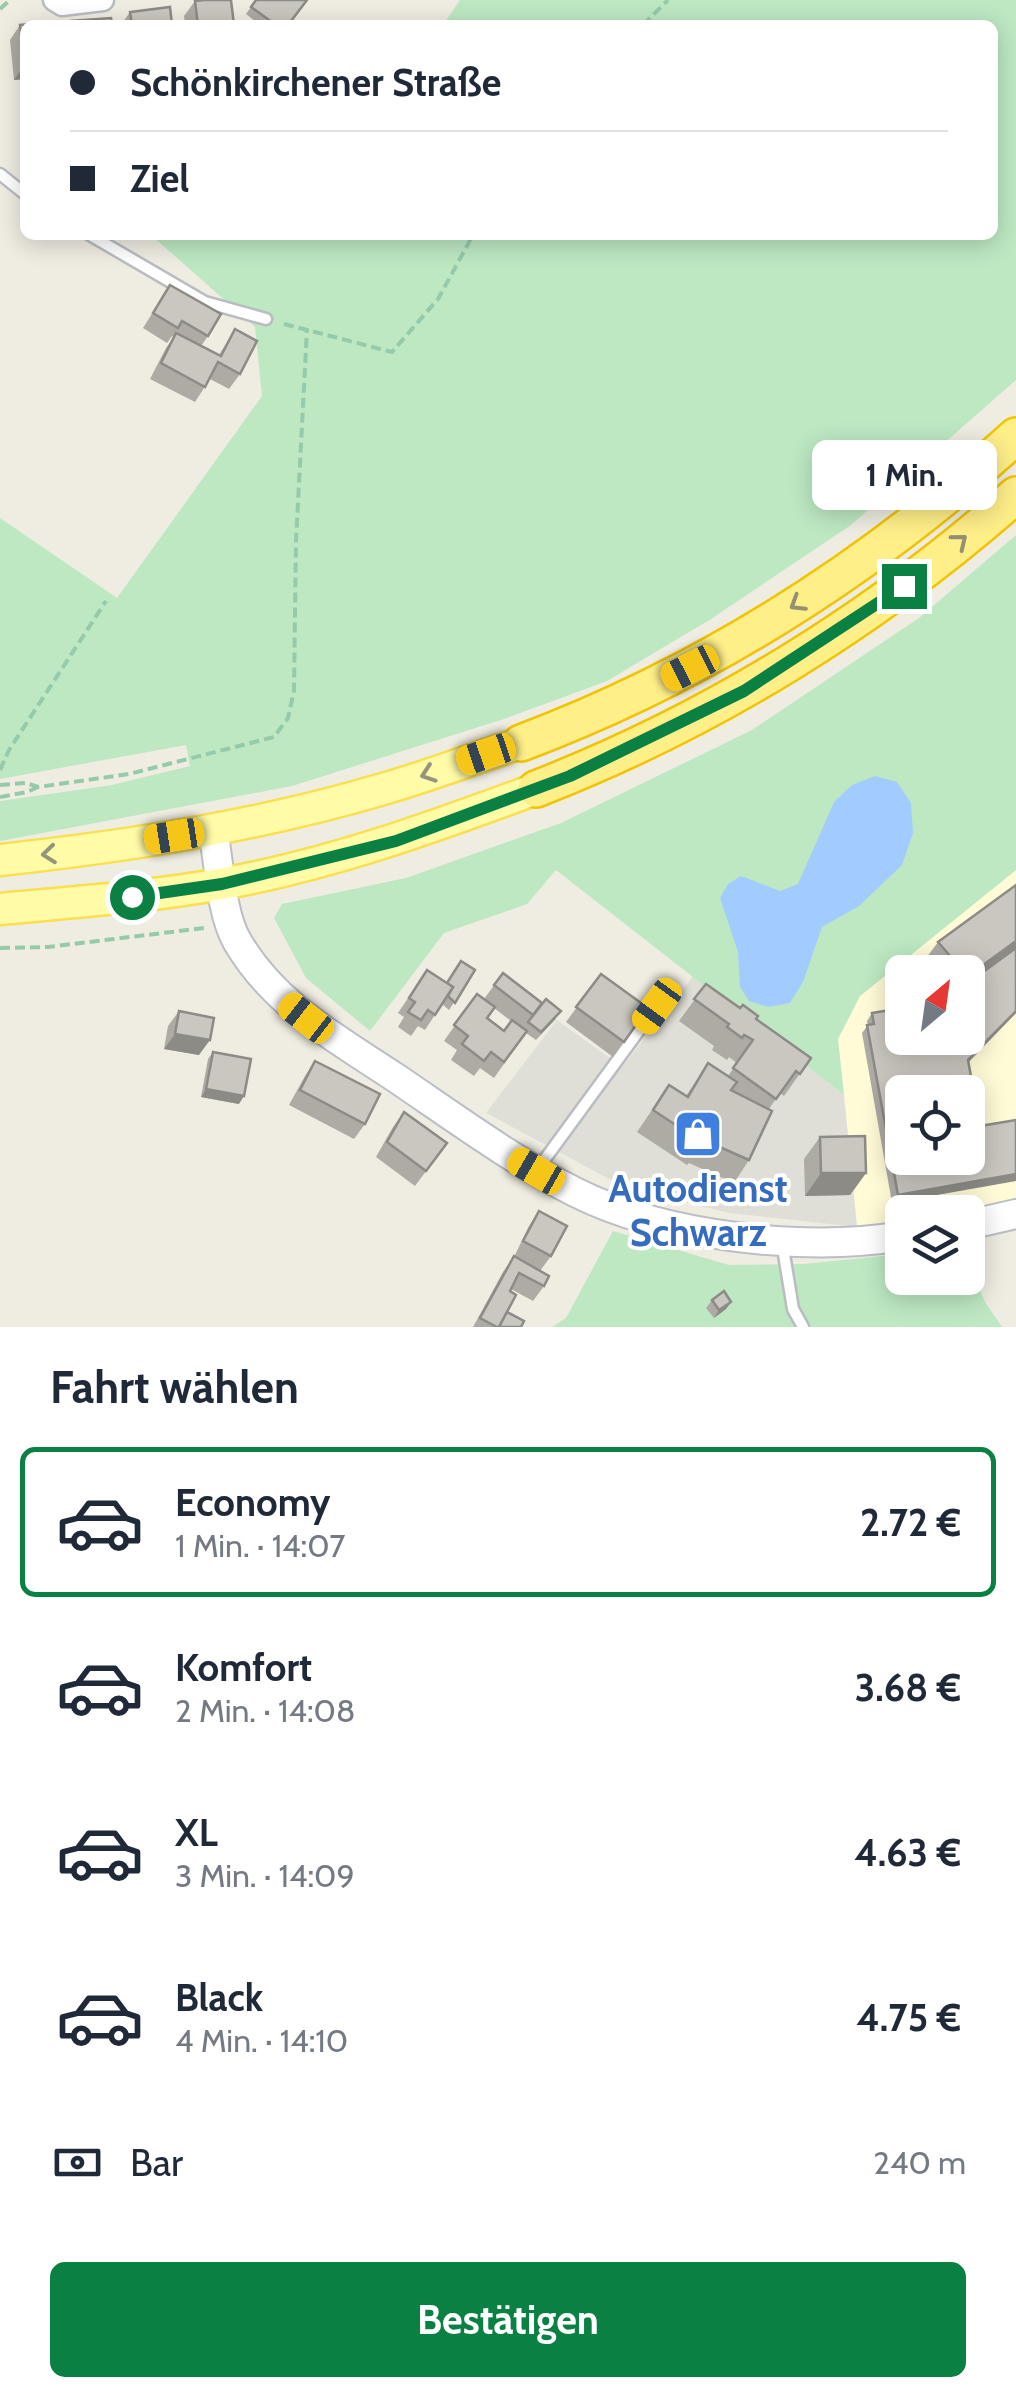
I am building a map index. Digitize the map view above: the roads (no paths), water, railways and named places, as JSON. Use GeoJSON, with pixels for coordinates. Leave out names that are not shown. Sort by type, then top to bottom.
{"type":"FeatureCollection","features":[{"type":"Feature","properties":{"kind":"highway"},"geometry":{"type":"LineString","coordinates":[[520,743],[624,701],[722,651],[877,550],[1016,436]]}},
{"type":"Feature","properties":{"kind":"highway"},"geometry":{"type":"LineString","coordinates":[[536,789],[644,742],[744,691],[904,586],[1016,494]]}},
{"type":"Feature","properties":{"kind":"main road"},"geometry":{"type":"LineString","coordinates":[[0,860],[213,830],[382,790],[520,743]]}},
{"type":"Feature","properties":{"kind":"main road"},"geometry":{"type":"LineString","coordinates":[[0,910],[222,884],[396,841],[536,789]]}},
{"type":"Feature","properties":{"kind":"main road"},"geometry":{"type":"LineString","coordinates":[[213,830],[236,940],[274,992],[321,1028],[536,1171],[625,1212],[731,1235],[826,1242],[885,1237]]}},
{"type":"Feature","properties":{"kind":"main road"},"geometry":{"type":"LineString","coordinates":[[985,1221],[1016,1214]]}},
{"type":"Feature","properties":{"kind":"street"},"geometry":{"type":"LineString","coordinates":[[54,0],[62,5],[103,0]]}},
{"type":"Feature","properties":{"kind":"lane"},"geometry":{"type":"LineString","coordinates":[[0,174],[20,190]]}},
{"type":"Feature","properties":{"kind":"lane"},"geometry":{"type":"LineString","coordinates":[[99,240],[206,302],[266,319]]}},
{"type":"Feature","properties":{"kind":"lane"},"geometry":{"type":"LineString","coordinates":[[536,1171],[657,1006]]}},
{"type":"Feature","properties":{"kind":"lane"},"geometry":{"type":"LineString","coordinates":[[782,1241],[793,1309],[803,1327]]}},
{"type":"Feature","properties":{"kind":"water"},"geometry":{"type":"Polygon","coordinates":[[[875,776],[897,782],[911,803],[913,833],[902,865],[859,906],[822,927],[803,982],[790,1003],[768,1007],[749,1001],[740,987],[738,952],[720,898],[728,884],[741,876],[780,891],[798,884],[834,802],[852,785],[875,776]]]}},
{"type":"Feature","properties":{"kind":"place","name":"Autodienst Schwarz"},"geometry":{"type":"Point","coordinates":[698,1134]}}]}
